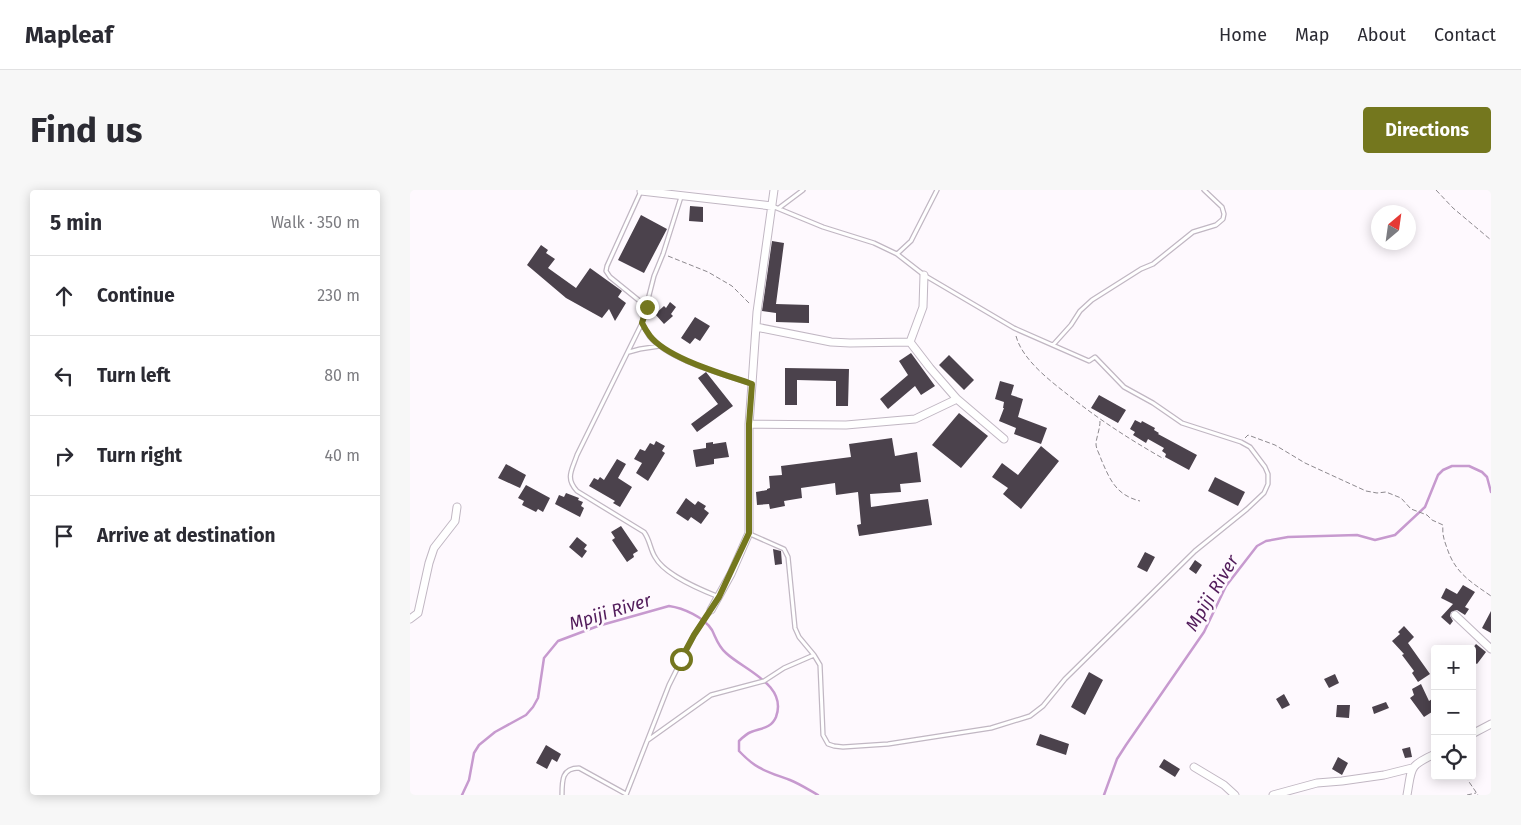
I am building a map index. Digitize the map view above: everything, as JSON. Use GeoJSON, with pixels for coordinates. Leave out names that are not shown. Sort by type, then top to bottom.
{"type":"FeatureCollection","features":[{"type":"Feature","properties":{"kind":"street"},"geometry":{"type":"LineString","coordinates":[[711,610],[749,533],[749,424],[756,327],[776,207],[774,190]]}},
{"type":"Feature","properties":{"kind":"street"},"geometry":{"type":"LineString","coordinates":[[641,191],[776,207]]}},
{"type":"Feature","properties":{"kind":"street"},"geometry":{"type":"LineString","coordinates":[[910,342],[923,307],[924,275]]}},
{"type":"Feature","properties":{"kind":"street"},"geometry":{"type":"LineString","coordinates":[[756,327],[831,342],[910,342]]}},
{"type":"Feature","properties":{"kind":"street"},"geometry":{"type":"LineString","coordinates":[[910,342],[957,399],[1004,439]]}},
{"type":"Feature","properties":{"kind":"street"},"geometry":{"type":"LineString","coordinates":[[749,424],[846,425],[915,419],[957,399]]}},
{"type":"Feature","properties":{"kind":"street"},"geometry":{"type":"LineString","coordinates":[[410,619],[418,612],[428,563],[434,548],[455,521],[457,507]]}},
{"type":"Feature","properties":{"kind":"street"},"geometry":{"type":"LineString","coordinates":[[1455,615],[1491,649]]}},
{"type":"Feature","properties":{"kind":"street"},"geometry":{"type":"LineString","coordinates":[[1476,732],[1491,724]]}},
{"type":"Feature","properties":{"kind":"street"},"geometry":{"type":"LineString","coordinates":[[1275,795],[1317,782],[1342,781],[1384,775],[1412,768],[1419,761],[1431,756]]}},
{"type":"Feature","properties":{"kind":"street"},"geometry":{"type":"LineString","coordinates":[[1194,767],[1224,785],[1235,795]]}},
{"type":"Feature","properties":{"kind":"street"},"geometry":{"type":"LineString","coordinates":[[1407,795],[1412,768]]}},
{"type":"Feature","properties":{"kind":"lane"},"geometry":{"type":"LineString","coordinates":[[776,207],[803,190]]}},
{"type":"Feature","properties":{"kind":"lane"},"geometry":{"type":"LineString","coordinates":[[897,254],[910,241],[937,190]]}},
{"type":"Feature","properties":{"kind":"lane"},"geometry":{"type":"LineString","coordinates":[[1053,345],[1071,325],[1080,311],[1092,300],[1140,269],[1153,264],[1193,232],[1216,225],[1223,219],[1222,207],[1204,190]]}},
{"type":"Feature","properties":{"kind":"lane"},"geometry":{"type":"LineString","coordinates":[[641,191],[606,271],[610,277],[647,307]]}},
{"type":"Feature","properties":{"kind":"lane"},"geometry":{"type":"LineString","coordinates":[[682,195],[654,276],[642,323],[578,455],[570,476],[571,485],[577,491],[644,532],[660,564],[680,578],[719,597]]}},
{"type":"Feature","properties":{"kind":"lane"},"geometry":{"type":"LineString","coordinates":[[749,533],[784,549],[788,557],[795,628],[799,637],[820,665],[823,735],[828,744],[843,747],[888,744],[990,728],[1030,716],[1044,706],[1065,679],[1195,551],[1264,493],[1268,484],[1268,474],[1265,467],[1250,447],[1241,442],[1182,423],[1153,403],[1124,387],[1095,357],[1089,361],[1014,328],[924,275],[897,254],[874,243],[823,227],[776,207]]}},
{"type":"Feature","properties":{"kind":"lane"},"geometry":{"type":"LineString","coordinates":[[642,323],[650,336],[660,346],[685,360],[752,384]]}},
{"type":"Feature","properties":{"kind":"lane"},"geometry":{"type":"LineString","coordinates":[[629,352],[660,346]]}},
{"type":"Feature","properties":{"kind":"lane"},"geometry":{"type":"LineString","coordinates":[[562,795],[564,776],[567,770],[572,768],[579,768],[626,794],[669,685],[694,635],[711,610]]}},
{"type":"Feature","properties":{"kind":"lane"},"geometry":{"type":"LineString","coordinates":[[648,740],[711,695],[764,681],[784,668],[814,655]]}},
{"type":"Feature","properties":{"kind":"path"},"geometry":{"type":"LineString","coordinates":[[1436,190],[1453,208],[1491,240]]}},
{"type":"Feature","properties":{"kind":"path"},"geometry":{"type":"LineString","coordinates":[[663,254],[708,272],[732,286],[758,312]]}},
{"type":"Feature","properties":{"kind":"path"},"geometry":{"type":"LineString","coordinates":[[1014,328],[1018,342],[1033,365],[1046,377],[1100,420],[1164,459]]}},
{"type":"Feature","properties":{"kind":"path"},"geometry":{"type":"LineString","coordinates":[[1100,420],[1100,429],[1095,445],[1111,482],[1119,491],[1132,499],[1140,501]]}},
{"type":"Feature","properties":{"kind":"path"},"geometry":{"type":"LineString","coordinates":[[1241,442],[1248,435],[1275,445],[1305,463],[1366,491],[1386,492],[1401,498],[1411,509],[1427,515],[1432,520],[1443,525],[1442,535],[1451,561],[1467,580],[1491,596]]}},
{"type":"Feature","properties":{"kind":"path"},"geometry":{"type":"LineString","coordinates":[[1467,795],[1477,794],[1468,780]]}},
{"type":"Feature","properties":{"kind":"building"},"geometry":{"type":"Polygon","coordinates":[[[690,206],[703,207],[703,222],[689,221],[690,206]]]}},
{"type":"Feature","properties":{"kind":"building"},"geometry":{"type":"Polygon","coordinates":[[[641,215],[667,229],[644,273],[618,260],[641,215]]]}},
{"type":"Feature","properties":{"kind":"building"},"geometry":{"type":"Polygon","coordinates":[[[772,241],[784,243],[776,304],[809,305],[809,323],[776,322],[776,313],[762,311],[772,241]]]}},
{"type":"Feature","properties":{"kind":"building"},"geometry":{"type":"Polygon","coordinates":[[[541,245],[548,250],[546,253],[555,259],[548,268],[576,288],[590,268],[622,291],[618,297],[626,303],[615,321],[609,309],[602,318],[566,298],[527,265],[541,245]]]}},
{"type":"Feature","properties":{"kind":"building"},"geometry":{"type":"Polygon","coordinates":[[[670,302],[676,307],[671,314],[673,316],[664,324],[655,314],[664,306],[666,308],[670,302]]]}},
{"type":"Feature","properties":{"kind":"building"},"geometry":{"type":"Polygon","coordinates":[[[695,317],[710,326],[700,341],[695,338],[690,344],[681,338],[695,317]]]}},
{"type":"Feature","properties":{"kind":"building"},"geometry":{"type":"Polygon","coordinates":[[[911,353],[935,386],[921,395],[915,386],[888,409],[880,399],[908,375],[899,361],[911,353]]]}},
{"type":"Feature","properties":{"kind":"building"},"geometry":{"type":"Polygon","coordinates":[[[949,355],[974,380],[964,390],[939,365],[949,355]]]}},
{"type":"Feature","properties":{"kind":"building"},"geometry":{"type":"Polygon","coordinates":[[[785,368],[849,369],[848,406],[836,406],[836,381],[797,380],[797,405],[785,405],[785,368]]]}},
{"type":"Feature","properties":{"kind":"building"},"geometry":{"type":"Polygon","coordinates":[[[706,372],[733,406],[697,432],[691,424],[718,404],[698,378],[706,372]]]}},
{"type":"Feature","properties":{"kind":"building"},"geometry":{"type":"Polygon","coordinates":[[[1000,381],[1014,385],[1011,395],[1023,399],[1018,417],[1047,428],[1041,444],[1014,434],[1016,428],[999,421],[1004,408],[1004,402],[995,399],[1000,381]]]}},
{"type":"Feature","properties":{"kind":"building"},"geometry":{"type":"Polygon","coordinates":[[[1099,395],[1126,410],[1118,423],[1091,408],[1099,395]]]}},
{"type":"Feature","properties":{"kind":"building"},"geometry":{"type":"Polygon","coordinates":[[[959,413],[988,436],[961,468],[932,445],[959,413]]]}},
{"type":"Feature","properties":{"kind":"building"},"geometry":{"type":"Polygon","coordinates":[[[1135,420],[1141,423],[1142,421],[1155,428],[1154,430],[1158,434],[1197,455],[1189,470],[1165,457],[1166,454],[1162,451],[1164,448],[1148,439],[1146,443],[1133,435],[1135,432],[1130,429],[1135,420]]]}},
{"type":"Feature","properties":{"kind":"building"},"geometry":{"type":"Polygon","coordinates":[[[892,438],[895,456],[917,452],[921,482],[900,484],[901,492],[870,494],[871,507],[928,499],[932,525],[859,536],[857,525],[861,524],[858,492],[836,495],[835,483],[801,488],[802,498],[784,501],[785,506],[770,509],[769,504],[757,505],[756,492],[770,488],[769,476],[782,475],[781,466],[851,457],[849,444],[892,438]]]}},
{"type":"Feature","properties":{"kind":"building"},"geometry":{"type":"Polygon","coordinates":[[[656,441],[665,446],[662,451],[665,453],[648,481],[636,473],[642,463],[634,459],[640,449],[645,451],[650,443],[654,445],[656,441]]]}},
{"type":"Feature","properties":{"kind":"building"},"geometry":{"type":"Polygon","coordinates":[[[713,442],[713,444],[726,442],[729,457],[714,459],[714,464],[696,467],[693,450],[706,448],[706,443],[713,442]]]}},
{"type":"Feature","properties":{"kind":"building"},"geometry":{"type":"Polygon","coordinates":[[[1041,446],[1059,461],[1021,509],[1003,494],[1008,488],[992,477],[1002,463],[1018,475],[1041,446]]]}},
{"type":"Feature","properties":{"kind":"building"},"geometry":{"type":"Polygon","coordinates":[[[617,459],[626,464],[618,478],[632,487],[620,507],[613,503],[615,501],[589,486],[594,478],[598,480],[600,477],[604,480],[617,459]]]}},
{"type":"Feature","properties":{"kind":"building"},"geometry":{"type":"Polygon","coordinates":[[[506,464],[526,475],[520,488],[498,478],[506,464]]]}},
{"type":"Feature","properties":{"kind":"building"},"geometry":{"type":"Polygon","coordinates":[[[1215,477],[1245,492],[1238,506],[1208,491],[1215,477]]]}},
{"type":"Feature","properties":{"kind":"building"},"geometry":{"type":"Polygon","coordinates":[[[526,485],[550,498],[543,512],[538,509],[536,512],[522,505],[524,501],[518,498],[526,485]]]}},
{"type":"Feature","properties":{"kind":"building"},"geometry":{"type":"Polygon","coordinates":[[[566,493],[579,498],[578,500],[583,502],[581,506],[584,508],[580,517],[555,504],[559,495],[564,497],[566,493]]]}},
{"type":"Feature","properties":{"kind":"building"},"geometry":{"type":"Polygon","coordinates":[[[686,498],[695,505],[698,501],[706,506],[704,509],[709,513],[701,524],[691,517],[688,521],[676,513],[686,498]]]}},
{"type":"Feature","properties":{"kind":"building"},"geometry":{"type":"Polygon","coordinates":[[[621,526],[638,551],[627,562],[612,540],[615,538],[611,532],[621,526]]]}},
{"type":"Feature","properties":{"kind":"building"},"geometry":{"type":"Polygon","coordinates":[[[577,537],[587,545],[584,549],[587,551],[582,558],[569,547],[577,537]]]}},
{"type":"Feature","properties":{"kind":"building"},"geometry":{"type":"Polygon","coordinates":[[[773,549],[781,551],[782,564],[775,565],[773,549]]]}},
{"type":"Feature","properties":{"kind":"building"},"geometry":{"type":"Polygon","coordinates":[[[1145,552],[1155,557],[1147,572],[1137,567],[1145,552]]]}},
{"type":"Feature","properties":{"kind":"building"},"geometry":{"type":"Polygon","coordinates":[[[1195,560],[1202,565],[1196,574],[1189,569],[1195,560]]]}},
{"type":"Feature","properties":{"kind":"building"},"geometry":{"type":"Polygon","coordinates":[[[1463,585],[1475,592],[1465,607],[1469,609],[1465,615],[1457,610],[1451,612],[1450,616],[1453,621],[1450,625],[1441,617],[1453,604],[1441,598],[1446,588],[1457,594],[1463,585]]]}},
{"type":"Feature","properties":{"kind":"building"},"geometry":{"type":"Polygon","coordinates":[[[1491,611],[1491,633],[1482,628],[1491,611]]]}},
{"type":"Feature","properties":{"kind":"building"},"geometry":{"type":"Polygon","coordinates":[[[1404,626],[1414,637],[1408,643],[1430,674],[1418,682],[1412,673],[1414,671],[1402,655],[1404,654],[1392,641],[1400,634],[1398,632],[1404,626]]]}},
{"type":"Feature","properties":{"kind":"building"},"geometry":{"type":"Polygon","coordinates":[[[1475,645],[1486,652],[1477,664],[1476,663],[1475,645]]]}},
{"type":"Feature","properties":{"kind":"building"},"geometry":{"type":"Polygon","coordinates":[[[1089,672],[1103,680],[1085,715],[1071,707],[1089,672]]]}},
{"type":"Feature","properties":{"kind":"building"},"geometry":{"type":"Polygon","coordinates":[[[1335,674],[1339,683],[1329,688],[1324,679],[1335,674]]]}},
{"type":"Feature","properties":{"kind":"building"},"geometry":{"type":"Polygon","coordinates":[[[1421,684],[1429,701],[1431,700],[1431,713],[1424,717],[1410,698],[1414,695],[1412,689],[1421,684]]]}},
{"type":"Feature","properties":{"kind":"building"},"geometry":{"type":"Polygon","coordinates":[[[1284,694],[1290,705],[1282,709],[1276,699],[1284,694]]]}},
{"type":"Feature","properties":{"kind":"building"},"geometry":{"type":"Polygon","coordinates":[[[1386,702],[1389,708],[1374,714],[1372,707],[1386,702]]]}},
{"type":"Feature","properties":{"kind":"building"},"geometry":{"type":"Polygon","coordinates":[[[1337,705],[1350,705],[1349,718],[1336,717],[1337,705]]]}},
{"type":"Feature","properties":{"kind":"building"},"geometry":{"type":"Polygon","coordinates":[[[1040,734],[1069,744],[1066,755],[1036,745],[1040,734]]]}},
{"type":"Feature","properties":{"kind":"building"},"geometry":{"type":"Polygon","coordinates":[[[546,745],[561,754],[557,762],[552,759],[547,769],[536,763],[546,745]]]}},
{"type":"Feature","properties":{"kind":"building"},"geometry":{"type":"Polygon","coordinates":[[[1410,747],[1412,757],[1405,758],[1402,749],[1410,747]]]}},
{"type":"Feature","properties":{"kind":"building"},"geometry":{"type":"Polygon","coordinates":[[[1338,757],[1348,763],[1342,775],[1332,769],[1338,757]]]}},
{"type":"Feature","properties":{"kind":"building"},"geometry":{"type":"Polygon","coordinates":[[[1164,759],[1180,769],[1175,777],[1159,767],[1164,759]]]}},
{"type":"Feature","properties":{"kind":"waterway","name":"Mpiji River"},"geometry":{"type":"LineString","coordinates":[[1104,795],[1117,759],[1204,632],[1226,586],[1257,546],[1266,541],[1288,537],[1357,535],[1375,540],[1395,535],[1425,507],[1438,475],[1443,470],[1452,466],[1469,466],[1482,472],[1487,477],[1491,492]]}},
{"type":"Feature","properties":{"kind":"waterway","name":"Mpiji River"},"geometry":{"type":"LineString","coordinates":[[462,795],[469,780],[474,753],[479,745],[495,732],[526,715],[533,707],[538,698],[544,658],[558,641],[598,626],[669,606],[687,611],[704,621],[712,630],[723,650],[762,679],[776,696],[778,706],[774,721],[768,726],[743,737],[739,741],[739,751],[762,769],[794,782],[818,795]]}},
{"type":"Feature","properties":{"kind":"route"},"geometry":{"type":"LineString","coordinates":[[647,307],[642,323],[650,336],[660,346],[685,360],[752,384],[749,424],[749,533],[719,597],[681,659]]}}]}
